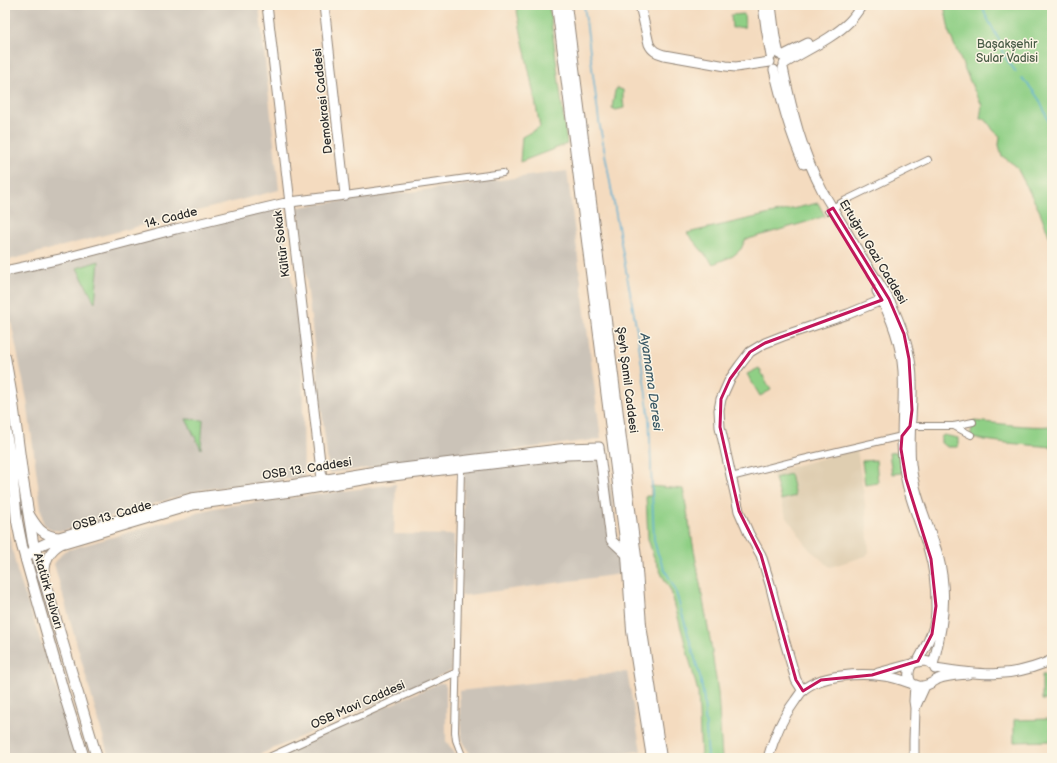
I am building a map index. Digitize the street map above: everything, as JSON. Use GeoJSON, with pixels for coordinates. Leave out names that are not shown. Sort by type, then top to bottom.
{"type":"FeatureCollection","features":[{"type":"Feature","properties":{"kind":"main road","name":"Şeyh Şamil Caddesi"},"geometry":{"type":"LineString","coordinates":[[557,5],[627,555],[632,632],[652,758]]}},
{"type":"Feature","properties":{"kind":"main road","name":"Şeyh Şamil Caddesi"},"geometry":{"type":"LineString","coordinates":[[566,5],[635,550],[641,625],[661,758]]}},
{"type":"Feature","properties":{"kind":"main road","name":"Atatürk Bulvarı"},"geometry":{"type":"LineString","coordinates":[[5,358],[13,403],[27,511],[35,548],[97,758]]}},
{"type":"Feature","properties":{"kind":"main road","name":"Atatürk Bulvarı"},"geometry":{"type":"LineString","coordinates":[[5,428],[11,461],[17,521],[22,546],[64,694],[84,758]]}},
{"type":"Feature","properties":{"kind":"street","name":"Kültür Sokak"},"geometry":{"type":"LineString","coordinates":[[267,5],[322,479]]}},
{"type":"Feature","properties":{"kind":"street","name":"Demokrasi Caddesi"},"geometry":{"type":"LineString","coordinates":[[324,5],[345,195]]}},
{"type":"Feature","properties":{"kind":"street"},"geometry":{"type":"LineString","coordinates":[[640,5],[649,44],[651,48],[658,53],[736,67],[777,61],[822,42],[850,22],[862,5]]}},
{"type":"Feature","properties":{"kind":"street"},"geometry":{"type":"LineString","coordinates":[[763,5],[766,28],[777,61]]}},
{"type":"Feature","properties":{"kind":"street","name":"Ertuğrul Gazi Caddesi"},"geometry":{"type":"LineString","coordinates":[[771,5],[776,37],[777,61],[809,163],[831,209],[887,309],[901,351],[903,370],[902,449],[906,479],[929,551],[934,571],[936,590],[936,620],[932,634],[916,662]]}},
{"type":"Feature","properties":{"kind":"street"},"geometry":{"type":"LineString","coordinates":[[777,61],[832,29],[846,17],[855,5]]}},
{"type":"Feature","properties":{"kind":"street"},"geometry":{"type":"LineString","coordinates":[[831,209],[844,201],[928,160]]}},
{"type":"Feature","properties":{"kind":"street"},"geometry":{"type":"LineString","coordinates":[[345,195],[503,173]]}},
{"type":"Feature","properties":{"kind":"street","name":"14. Cadde"},"geometry":{"type":"LineString","coordinates":[[5,271],[65,258],[176,229],[290,202],[345,195]]}},
{"type":"Feature","properties":{"kind":"street","name":"Ertuğrul Gazi Caddesi"},"geometry":{"type":"LineString","coordinates":[[831,209],[889,299],[904,334],[912,380],[912,410],[910,426],[911,464],[920,503],[938,557],[944,602],[934,667]]}},
{"type":"Feature","properties":{"kind":"street"},"geometry":{"type":"LineString","coordinates":[[803,691],[796,680],[761,555],[749,534],[739,511],[720,427],[719,410],[721,399],[730,379],[740,365],[750,352],[764,343],[848,314],[882,300]]}},
{"type":"Feature","properties":{"kind":"street"},"geometry":{"type":"LineString","coordinates":[[731,477],[902,436],[910,426],[954,426],[973,422]]}},
{"type":"Feature","properties":{"kind":"street"},"geometry":{"type":"LineString","coordinates":[[954,426],[971,435]]}},
{"type":"Feature","properties":{"kind":"street","name":"OSB 13. Caddesi"},"geometry":{"type":"LineString","coordinates":[[35,548],[59,537],[191,498],[211,499],[291,492],[567,448],[599,447],[611,540],[627,555]]}},
{"type":"Feature","properties":{"kind":"street"},"geometry":{"type":"LineString","coordinates":[[462,464],[455,732],[456,740],[463,758]]}},
{"type":"Feature","properties":{"kind":"street","name":"OSB 13. Caddesi"},"geometry":{"type":"LineString","coordinates":[[211,499],[370,472],[462,464]]}},
{"type":"Feature","properties":{"kind":"street","name":"OSB 13. Cadde"},"geometry":{"type":"LineString","coordinates":[[46,587],[45,573],[47,560],[52,551],[61,544],[211,499]]}},
{"type":"Feature","properties":{"kind":"street"},"geometry":{"type":"LineString","coordinates":[[27,511],[41,530],[46,534],[59,537]]}},
{"type":"Feature","properties":{"kind":"street"},"geometry":{"type":"LineString","coordinates":[[26,559],[35,548]]}},
{"type":"Feature","properties":{"kind":"street"},"geometry":{"type":"LineString","coordinates":[[768,758],[777,731],[784,717],[803,691],[821,680],[860,674],[886,676],[920,687],[952,675],[1006,674],[1031,668],[1052,660]]}},
{"type":"Feature","properties":{"kind":"street"},"geometry":{"type":"LineString","coordinates":[[872,675],[916,662],[927,661],[934,667],[968,674]]}},
{"type":"Feature","properties":{"kind":"street"},"geometry":{"type":"LineString","coordinates":[[914,758],[914,684],[910,680],[909,672],[910,667],[916,662]]}},
{"type":"Feature","properties":{"kind":"street"},"geometry":{"type":"LineString","coordinates":[[915,708],[935,676],[934,667]]}},
{"type":"Feature","properties":{"kind":"street","name":"OSB Mavi Caddesi"},"geometry":{"type":"LineString","coordinates":[[267,758],[457,672]]}},
{"type":"Feature","properties":{"kind":"highlighted area"},"geometry":{"type":"Polygon","coordinates":[[[833,208],[889,299],[904,334],[909,359],[912,410],[910,426],[902,436],[901,449],[906,479],[931,559],[936,606],[932,634],[918,661],[872,675],[821,680],[803,691],[796,680],[761,555],[739,511],[720,427],[721,399],[730,379],[750,352],[765,343],[882,300],[828,211],[833,208]]]}},
{"type":"Feature","properties":{"kind":"shaded area"},"geometry":{"type":"Polygon","coordinates":[[[6,5],[259,5],[279,190],[5,261],[6,5]]]}},
{"type":"Feature","properties":{"kind":"shaded area"},"geometry":{"type":"Polygon","coordinates":[[[567,171],[601,439],[329,473],[298,207],[567,171]]]}},
{"type":"Feature","properties":{"kind":"shaded area"},"geometry":{"type":"Polygon","coordinates":[[[280,205],[302,345],[304,477],[200,490],[64,531],[51,530],[43,523],[27,400],[5,292],[5,279],[10,273],[280,205]]]}},
{"type":"Feature","properties":{"kind":"shaded area"},"geometry":{"type":"Polygon","coordinates":[[[857,449],[866,511],[869,552],[866,556],[830,567],[809,549],[786,516],[772,472],[857,449]]]}},
{"type":"Feature","properties":{"kind":"shaded area"},"geometry":{"type":"Polygon","coordinates":[[[607,454],[621,574],[461,596],[464,467],[607,454]]]}},
{"type":"Feature","properties":{"kind":"shaded area"},"geometry":{"type":"Polygon","coordinates":[[[396,484],[394,534],[454,535],[451,671],[252,758],[109,758],[54,564],[64,551],[214,508],[396,484]]]}},
{"type":"Feature","properties":{"kind":"shaded area"},"geometry":{"type":"Polygon","coordinates":[[[5,496],[8,530],[17,571],[55,684],[77,758],[5,758],[5,496]]]}},
{"type":"Feature","properties":{"kind":"shaded area"},"geometry":{"type":"Polygon","coordinates":[[[627,672],[641,751],[588,758],[473,758],[464,745],[461,733],[459,691],[627,672]]]}},
{"type":"Feature","properties":{"kind":"shaded area"},"geometry":{"type":"Polygon","coordinates":[[[439,683],[444,683],[446,686],[446,741],[458,758],[270,758],[439,683]]]}},
{"type":"Feature","properties":{"kind":"green space"},"geometry":{"type":"Polygon","coordinates":[[[516,5],[549,5],[567,144],[520,162],[522,137],[540,127],[516,5]]]}},
{"type":"Feature","properties":{"kind":"green space","name":"Başakşehir Sular Vadisi"},"geometry":{"type":"Polygon","coordinates":[[[944,5],[1052,5],[1052,243],[1040,212],[1016,166],[1002,156],[999,145],[1000,136],[993,130],[988,122],[980,119],[982,105],[950,35],[944,5]]]}},
{"type":"Feature","properties":{"kind":"green space"},"geometry":{"type":"Polygon","coordinates":[[[744,14],[745,27],[732,28],[731,15],[744,14]]]}},
{"type":"Feature","properties":{"kind":"green space"},"geometry":{"type":"Polygon","coordinates":[[[617,88],[623,90],[624,108],[616,110],[612,108],[615,91],[617,88]]]}},
{"type":"Feature","properties":{"kind":"green space"},"geometry":{"type":"Polygon","coordinates":[[[818,203],[825,216],[745,240],[741,249],[733,256],[713,264],[687,233],[818,203]]]}},
{"type":"Feature","properties":{"kind":"green space"},"geometry":{"type":"Polygon","coordinates":[[[99,261],[95,303],[77,268],[99,261]]]}},
{"type":"Feature","properties":{"kind":"green space"},"geometry":{"type":"Polygon","coordinates":[[[759,368],[771,390],[760,396],[747,374],[759,368]]]}},
{"type":"Feature","properties":{"kind":"green space"},"geometry":{"type":"Polygon","coordinates":[[[186,419],[203,420],[201,449],[186,419]]]}},
{"type":"Feature","properties":{"kind":"green space"},"geometry":{"type":"Polygon","coordinates":[[[973,421],[1022,426],[1052,426],[1052,447],[970,438],[973,421]]]}},
{"type":"Feature","properties":{"kind":"green space"},"geometry":{"type":"Polygon","coordinates":[[[944,435],[958,438],[958,447],[948,447],[941,443],[941,437],[944,435]]]}},
{"type":"Feature","properties":{"kind":"green space"},"geometry":{"type":"Polygon","coordinates":[[[899,452],[902,473],[892,474],[889,453],[899,452]]]}},
{"type":"Feature","properties":{"kind":"green space"},"geometry":{"type":"Polygon","coordinates":[[[876,460],[878,483],[865,485],[862,461],[876,460]]]}},
{"type":"Feature","properties":{"kind":"green space"},"geometry":{"type":"Polygon","coordinates":[[[790,474],[795,496],[781,500],[775,478],[790,474]]]}},
{"type":"Feature","properties":{"kind":"green space"},"geometry":{"type":"Polygon","coordinates":[[[651,486],[683,489],[718,692],[722,758],[701,758],[698,692],[671,591],[653,555],[648,539],[646,496],[651,496],[651,486]]]}},
{"type":"Feature","properties":{"kind":"green space"},"geometry":{"type":"Polygon","coordinates":[[[1052,674],[1052,700],[1042,700],[1042,675],[1052,674]]]}},
{"type":"Feature","properties":{"kind":"green space"},"geometry":{"type":"Polygon","coordinates":[[[1051,719],[1051,741],[1014,742],[1014,720],[1051,719]]]}},
{"type":"Feature","properties":{"kind":"waterway","name":"Ayamama Deresi"},"geometry":{"type":"LineString","coordinates":[[584,5],[599,121],[637,331],[649,416],[654,540],[663,566],[675,589],[700,676],[704,699],[708,758]]}},
{"type":"Feature","properties":{"kind":"waterway"},"geometry":{"type":"LineString","coordinates":[[983,5],[985,14],[999,40],[1002,51],[1016,72]]}},
{"type":"Feature","properties":{"kind":"waterway"},"geometry":{"type":"LineString","coordinates":[[1022,78],[1038,97],[1047,116],[1052,133]]}}]}
